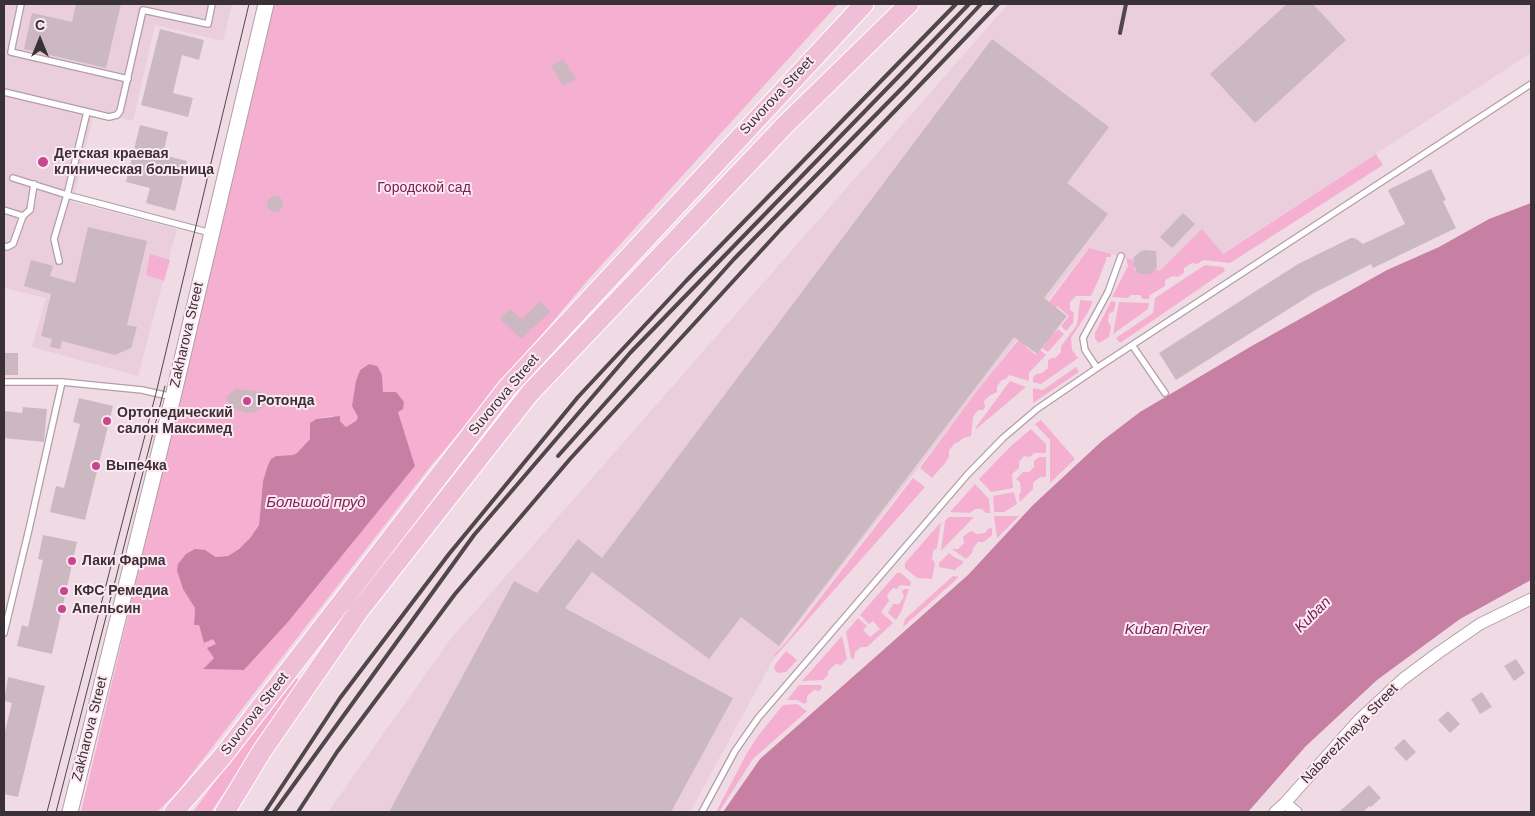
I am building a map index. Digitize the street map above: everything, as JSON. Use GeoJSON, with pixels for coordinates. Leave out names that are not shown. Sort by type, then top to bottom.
{"type":"FeatureCollection","features":[{"type":"Feature","properties":{"kind":"main road","name":"Suvorova Street"},"geometry":{"type":"LineString","coordinates":[[174,812],[222,757],[507,388],[864,4]]}},
{"type":"Feature","properties":{"kind":"main road","name":"Suvorova Street"},"geometry":{"type":"LineString","coordinates":[[785,125],[854,45],[893,4]]}},
{"type":"Feature","properties":{"kind":"main road","name":"Suvorova Street"},"geometry":{"type":"LineString","coordinates":[[225,812],[262,751],[358,612],[530,393],[785,125],[909,4]]}},
{"type":"Feature","properties":{"kind":"street","name":"Zakharova Street"},"geometry":{"type":"LineString","coordinates":[[70,812],[212,234],[266,4]]}},
{"type":"Feature","properties":{"kind":"street","name":"Naberezhnaya Street"},"geometry":{"type":"LineString","coordinates":[[1274,812],[1285,803],[1359,720],[1403,679],[1438,652],[1480,624],[1531,599]]}},
{"type":"Feature","properties":{"kind":"street"},"geometry":{"type":"LineString","coordinates":[[1285,803],[1296,812]]}},
{"type":"Feature","properties":{"kind":"lane"},"geometry":{"type":"LineString","coordinates":[[21,4],[11,52],[128,79]]}},
{"type":"Feature","properties":{"kind":"lane"},"geometry":{"type":"LineString","coordinates":[[4,92],[109,117],[117,115],[120,111],[128,79],[143,10],[208,24],[212,4]]}},
{"type":"Feature","properties":{"kind":"lane"},"geometry":{"type":"LineString","coordinates":[[702,812],[735,751],[758,718],[967,475],[1003,438],[1038,409],[1097,368],[1531,84]]}},
{"type":"Feature","properties":{"kind":"lane"},"geometry":{"type":"LineString","coordinates":[[59,261],[54,239],[67,195],[87,112]]}},
{"type":"Feature","properties":{"kind":"lane"},"geometry":{"type":"LineString","coordinates":[[13,178],[67,195],[212,234]]}},
{"type":"Feature","properties":{"kind":"lane"},"geometry":{"type":"LineString","coordinates":[[4,246],[13,244],[23,216],[30,210],[34,184]]}},
{"type":"Feature","properties":{"kind":"lane"},"geometry":{"type":"LineString","coordinates":[[4,210],[23,216]]}},
{"type":"Feature","properties":{"kind":"lane"},"geometry":{"type":"LineString","coordinates":[[1097,368],[1085,350],[1084,338],[1108,292],[1121,256]]}},
{"type":"Feature","properties":{"kind":"lane"},"geometry":{"type":"LineString","coordinates":[[1132,345],[1165,393]]}},
{"type":"Feature","properties":{"kind":"lane"},"geometry":{"type":"LineString","coordinates":[[4,382],[62,382],[142,390],[172,397]]}},
{"type":"Feature","properties":{"kind":"lane"},"geometry":{"type":"LineString","coordinates":[[4,633],[62,382]]}},
{"type":"Feature","properties":{"kind":"shaded area","name":"Детская краевая клиническая больница"},"geometry":{"type":"Polygon","coordinates":[[[4,4],[232,4],[223,41],[155,25],[133,121],[94,112],[73,202],[177,229],[138,376],[32,347],[46,298],[4,288],[4,4]]]}},
{"type":"Feature","properties":{"kind":"shaded area"},"geometry":{"type":"Polygon","coordinates":[[[1008,4],[1531,4],[1531,53],[1222,254],[1160,271],[1133,260],[1088,248],[780,647],[690,812],[328,812],[449,641],[1008,4]]]}},
{"type":"Feature","properties":{"kind":"green space","name":"Городской сад"},"geometry":{"type":"Polygon","coordinates":[[[274,4],[838,4],[587,281],[429,468],[179,790],[157,812],[81,812],[274,4]],[[369,364],[360,370],[356,381],[358,417],[356,421],[346,427],[332,416],[316,419],[310,423],[310,439],[297,453],[277,456],[271,459],[263,481],[259,525],[239,549],[228,556],[216,557],[205,550],[194,624],[199,625],[205,643],[213,638],[216,644],[214,658],[204,668],[244,670],[288,622],[415,466],[398,412],[383,393],[382,375],[369,364]]]}},
{"type":"Feature","properties":{"kind":"green space"},"geometry":{"type":"Polygon","coordinates":[[[1376,154],[1383,165],[1230,263],[1203,260],[1197,264],[1192,263],[1184,268],[1184,273],[1178,277],[1173,276],[1165,280],[1165,286],[1150,295],[1149,299],[1143,299],[1140,295],[1131,295],[1128,298],[1112,297],[1128,266],[1126,258],[1133,260],[1134,269],[1140,274],[1148,275],[1156,269],[1160,271],[1202,229],[1223,254],[1376,154]]]}},
{"type":"Feature","properties":{"kind":"green space"},"geometry":{"type":"Polygon","coordinates":[[[1089,248],[1111,254],[1111,257],[1107,257],[1091,296],[1076,296],[1070,302],[1070,310],[1074,313],[1073,323],[1066,331],[1061,326],[1069,316],[1057,306],[1043,323],[1054,333],[1058,329],[1064,334],[1048,352],[1042,348],[1046,343],[1035,335],[1025,346],[1036,355],[1040,350],[1046,355],[1029,373],[1029,381],[1009,375],[1006,379],[1002,380],[997,386],[997,392],[984,401],[985,407],[983,410],[978,410],[973,417],[971,436],[955,443],[949,450],[949,457],[946,462],[932,478],[920,468],[977,391],[1043,310],[1089,248]]]}},
{"type":"Feature","properties":{"kind":"green space"},"geometry":{"type":"Polygon","coordinates":[[[150,254],[170,260],[164,281],[146,275],[150,254]]]}},
{"type":"Feature","properties":{"kind":"green space"},"geometry":{"type":"Polygon","coordinates":[[[1205,265],[1223,267],[1225,271],[1120,343],[1116,338],[1153,313],[1155,298],[1205,265]]]}},
{"type":"Feature","properties":{"kind":"green space"},"geometry":{"type":"Polygon","coordinates":[[[1080,300],[1093,301],[1071,338],[1072,350],[1078,358],[1041,384],[1033,382],[1033,377],[1048,368],[1048,361],[1051,358],[1055,358],[1061,352],[1061,346],[1077,325],[1080,300]]]}},
{"type":"Feature","properties":{"kind":"green space"},"geometry":{"type":"Polygon","coordinates":[[[1111,301],[1116,302],[1114,311],[1109,314],[1108,322],[1111,326],[1109,337],[1099,343],[1095,339],[1095,333],[1111,301]]]}},
{"type":"Feature","properties":{"kind":"green space"},"geometry":{"type":"Polygon","coordinates":[[[1119,302],[1149,303],[1148,309],[1113,334],[1119,302]]]}},
{"type":"Feature","properties":{"kind":"green space"},"geometry":{"type":"Polygon","coordinates":[[[1076,367],[1079,372],[1033,403],[1033,388],[1043,390],[1076,367]]]}},
{"type":"Feature","properties":{"kind":"green space"},"geometry":{"type":"Polygon","coordinates":[[[1010,381],[1026,387],[975,430],[976,427],[1010,381]]]}},
{"type":"Feature","properties":{"kind":"green space"},"geometry":{"type":"Polygon","coordinates":[[[1041,420],[1075,459],[1050,483],[1050,440],[1035,424],[1041,420]]]}},
{"type":"Feature","properties":{"kind":"green space"},"geometry":{"type":"Polygon","coordinates":[[[1031,429],[1046,444],[1046,453],[1034,453],[1030,457],[1024,456],[1019,462],[1019,468],[1012,474],[1013,488],[991,492],[979,479],[1011,446],[1031,429]]]}},
{"type":"Feature","properties":{"kind":"green space"},"geometry":{"type":"Polygon","coordinates":[[[1039,457],[1046,457],[1046,477],[1040,477],[1033,483],[1033,489],[1020,502],[1020,482],[1016,479],[1023,472],[1029,472],[1034,467],[1034,461],[1039,457]]]}},
{"type":"Feature","properties":{"kind":"green space"},"geometry":{"type":"Polygon","coordinates":[[[913,478],[925,487],[774,658],[775,654],[913,478]]]}},
{"type":"Feature","properties":{"kind":"green space"},"geometry":{"type":"Polygon","coordinates":[[[975,484],[989,499],[990,513],[986,513],[982,509],[975,509],[970,513],[950,512],[975,484]]]}},
{"type":"Feature","properties":{"kind":"green space"},"geometry":{"type":"Polygon","coordinates":[[[1014,492],[1017,504],[1004,512],[994,512],[993,496],[1014,492]]]}},
{"type":"Feature","properties":{"kind":"green space"},"geometry":{"type":"Polygon","coordinates":[[[994,516],[1019,516],[997,538],[994,516]]]}},
{"type":"Feature","properties":{"kind":"green space"},"geometry":{"type":"Polygon","coordinates":[[[949,517],[974,517],[941,551],[945,521],[949,517]]]}},
{"type":"Feature","properties":{"kind":"green space"},"geometry":{"type":"Polygon","coordinates":[[[941,522],[937,548],[933,551],[932,559],[935,563],[932,579],[917,578],[905,568],[905,563],[941,522]]]}},
{"type":"Feature","properties":{"kind":"green space"},"geometry":{"type":"Polygon","coordinates":[[[992,528],[992,535],[984,542],[978,542],[966,559],[952,549],[958,549],[964,543],[963,537],[969,532],[973,531],[976,534],[985,533],[988,529],[992,528]]]}},
{"type":"Feature","properties":{"kind":"green space"},"geometry":{"type":"Polygon","coordinates":[[[949,553],[964,562],[955,570],[939,567],[939,563],[949,553]]]}},
{"type":"Feature","properties":{"kind":"green space"},"geometry":{"type":"Polygon","coordinates":[[[897,573],[901,573],[911,582],[910,586],[900,585],[897,589],[893,588],[887,595],[889,601],[881,612],[893,623],[867,647],[861,647],[855,652],[854,659],[851,658],[846,632],[858,618],[867,626],[863,630],[870,637],[880,629],[873,621],[869,624],[860,615],[897,573]]]}},
{"type":"Feature","properties":{"kind":"green space"},"geometry":{"type":"Polygon","coordinates":[[[953,576],[959,577],[903,627],[905,619],[953,576]]]}},
{"type":"Feature","properties":{"kind":"green space"},"geometry":{"type":"Polygon","coordinates":[[[909,589],[901,612],[896,620],[888,613],[893,604],[899,604],[904,597],[902,591],[909,589]]]}},
{"type":"Feature","properties":{"kind":"green space"},"geometry":{"type":"Polygon","coordinates":[[[842,636],[847,659],[841,665],[836,664],[828,671],[828,675],[823,680],[802,681],[842,636]]]}},
{"type":"Feature","properties":{"kind":"green space"},"geometry":{"type":"Polygon","coordinates":[[[786,651],[797,660],[786,672],[778,673],[774,669],[775,665],[786,651]]]}},
{"type":"Feature","properties":{"kind":"green space"},"geometry":{"type":"Polygon","coordinates":[[[296,678],[300,681],[211,812],[193,812],[234,756],[296,678]]]}},
{"type":"Feature","properties":{"kind":"green space"},"geometry":{"type":"Polygon","coordinates":[[[799,685],[821,685],[822,688],[819,691],[814,690],[807,696],[807,702],[804,704],[797,700],[787,700],[799,685]]]}},
{"type":"Feature","properties":{"kind":"green space"},"geometry":{"type":"Polygon","coordinates":[[[797,704],[807,711],[753,759],[719,812],[716,812],[758,736],[783,705],[797,704]]]}},
{"type":"Feature","properties":{"kind":"water","name":"Kuban River"},"geometry":{"type":"Polygon","coordinates":[[[1531,203],[1531,580],[1460,619],[1377,680],[1306,746],[1248,812],[723,812],[760,759],[968,575],[1033,505],[1102,441],[1140,412],[1250,347],[1387,270],[1439,247],[1489,219],[1531,203]]]}},
{"type":"Feature","properties":{"kind":"water","name":"Большой пруд"},"geometry":{"type":"Polygon","coordinates":[[[369,364],[377,366],[382,375],[383,392],[396,392],[404,402],[403,409],[398,412],[415,466],[288,622],[244,670],[203,669],[214,658],[207,648],[216,644],[213,639],[204,643],[199,625],[194,625],[195,608],[183,589],[177,570],[178,564],[186,554],[195,549],[205,550],[216,557],[228,556],[239,549],[250,538],[259,525],[263,481],[271,459],[276,456],[297,453],[310,439],[310,423],[316,419],[340,416],[340,421],[346,427],[356,421],[358,417],[352,406],[356,381],[360,370],[369,364]]]}},
{"type":"Feature","properties":{"kind":"building"},"geometry":{"type":"Polygon","coordinates":[[[76,4],[121,4],[106,68],[24,49],[32,13],[72,22],[76,4]]]}},
{"type":"Feature","properties":{"kind":"building"},"geometry":{"type":"Polygon","coordinates":[[[1287,4],[1313,4],[1346,40],[1255,123],[1210,74],[1287,4]]]}},
{"type":"Feature","properties":{"kind":"building"},"geometry":{"type":"Polygon","coordinates":[[[160,29],[204,40],[199,60],[182,55],[173,93],[193,98],[188,117],[141,105],[160,29]]]}},
{"type":"Feature","properties":{"kind":"building"},"geometry":{"type":"Polygon","coordinates":[[[992,39],[1109,127],[1067,183],[1108,214],[1044,298],[1067,316],[1037,354],[1014,337],[779,646],[741,617],[709,659],[592,572],[565,608],[733,698],[671,812],[389,812],[514,581],[537,593],[578,539],[602,558],[992,39]]]}},
{"type":"Feature","properties":{"kind":"building"},"geometry":{"type":"Polygon","coordinates":[[[563,59],[576,79],[563,86],[551,66],[563,59]]]}},
{"type":"Feature","properties":{"kind":"building"},"geometry":{"type":"Polygon","coordinates":[[[140,125],[168,132],[163,155],[187,161],[175,211],[146,203],[150,188],[126,182],[140,125]]]}},
{"type":"Feature","properties":{"kind":"building"},"geometry":{"type":"Polygon","coordinates":[[[1431,169],[1446,200],[1443,201],[1456,228],[1373,268],[1371,264],[1314,293],[1176,380],[1159,353],[1298,264],[1351,238],[1355,238],[1363,244],[1405,224],[1388,190],[1431,169]]]}},
{"type":"Feature","properties":{"kind":"building"},"geometry":{"type":"Polygon","coordinates":[[[275,196],[281,198],[283,204],[281,210],[275,212],[269,210],[267,204],[269,198],[275,196]]]}},
{"type":"Feature","properties":{"kind":"building"},"geometry":{"type":"Polygon","coordinates":[[[1183,213],[1195,224],[1172,248],[1160,237],[1183,213]]]}},
{"type":"Feature","properties":{"kind":"building"},"geometry":{"type":"Polygon","coordinates":[[[88,227],[147,241],[127,325],[137,327],[131,348],[115,355],[62,341],[60,349],[50,347],[52,339],[41,336],[51,294],[24,286],[31,260],[53,266],[50,276],[75,283],[88,227]]]}},
{"type":"Feature","properties":{"kind":"building"},"geometry":{"type":"Polygon","coordinates":[[[1144,250],[1156,251],[1157,267],[1148,275],[1137,272],[1133,265],[1134,257],[1144,250]]]}},
{"type":"Feature","properties":{"kind":"building"},"geometry":{"type":"Polygon","coordinates":[[[541,301],[550,312],[521,339],[500,319],[510,309],[522,319],[541,301]]]}},
{"type":"Feature","properties":{"kind":"building"},"geometry":{"type":"Polygon","coordinates":[[[4,353],[18,353],[18,375],[4,375],[4,353]]]}},
{"type":"Feature","properties":{"kind":"building","name":"Ротонда"},"geometry":{"type":"Polygon","coordinates":[[[236,389],[262,392],[266,398],[266,404],[256,412],[247,413],[231,409],[226,397],[236,389]]]}},
{"type":"Feature","properties":{"kind":"building"},"geometry":{"type":"Polygon","coordinates":[[[79,398],[113,406],[85,520],[50,512],[56,486],[64,488],[80,424],[73,422],[79,398]]]}},
{"type":"Feature","properties":{"kind":"building"},"geometry":{"type":"Polygon","coordinates":[[[23,407],[47,409],[44,442],[4,438],[4,411],[22,413],[23,407]]]}},
{"type":"Feature","properties":{"kind":"building"},"geometry":{"type":"Polygon","coordinates":[[[43,535],[77,542],[52,654],[17,646],[22,625],[28,627],[43,560],[38,559],[43,535]]]}},
{"type":"Feature","properties":{"kind":"building"},"geometry":{"type":"Polygon","coordinates":[[[1516,659],[1525,673],[1514,681],[1504,666],[1516,659]]]}},
{"type":"Feature","properties":{"kind":"building"},"geometry":{"type":"Polygon","coordinates":[[[8,677],[45,686],[18,797],[4,794],[4,735],[12,703],[4,701],[8,677]]]}},
{"type":"Feature","properties":{"kind":"building"},"geometry":{"type":"Polygon","coordinates":[[[1482,692],[1492,707],[1480,714],[1471,699],[1482,692]]]}},
{"type":"Feature","properties":{"kind":"building"},"geometry":{"type":"Polygon","coordinates":[[[1448,711],[1460,724],[1450,733],[1438,720],[1448,711]]]}},
{"type":"Feature","properties":{"kind":"building"},"geometry":{"type":"Polygon","coordinates":[[[1404,739],[1416,752],[1406,761],[1394,748],[1404,739]]]}},
{"type":"Feature","properties":{"kind":"building"},"geometry":{"type":"Polygon","coordinates":[[[1369,785],[1381,798],[1371,807],[1369,806],[1365,812],[1339,812],[1369,785]]]}},
{"type":"Feature","properties":{"kind":"tram line"},"geometry":{"type":"LineString","coordinates":[[47,812],[156,393],[249,4]]}},
{"type":"Feature","properties":{"kind":"tram line"},"geometry":{"type":"LineString","coordinates":[[56,812],[165,386]]}},
{"type":"Feature","properties":{"kind":"railway"},"geometry":{"type":"LineString","coordinates":[[265,812],[340,698],[449,554],[578,397],[686,281],[956,4]]}},
{"type":"Feature","properties":{"kind":"railway"},"geometry":{"type":"LineString","coordinates":[[274,812],[474,535],[630,353],[969,4]]}},
{"type":"Feature","properties":{"kind":"railway"},"geometry":{"type":"LineString","coordinates":[[558,456],[734,259],[908,82],[981,4]]}},
{"type":"Feature","properties":{"kind":"railway"},"geometry":{"type":"LineString","coordinates":[[298,812],[337,752],[455,594],[570,459],[781,229],[998,4]]}},
{"type":"Feature","properties":{"kind":"railway"},"geometry":{"type":"LineString","coordinates":[[1120,33],[1126,4]]}},
{"type":"Feature","properties":{"kind":"place","name":"Детская краевая клиническая больница"},"geometry":{"type":"Point","coordinates":[43,162]}},
{"type":"Feature","properties":{"kind":"place","name":"Ротонда"},"geometry":{"type":"Point","coordinates":[247,401]}},
{"type":"Feature","properties":{"kind":"place","name":"Ортопедический салон Максимед"},"geometry":{"type":"Point","coordinates":[107,421]}},
{"type":"Feature","properties":{"kind":"place","name":"Выпе4ка"},"geometry":{"type":"Point","coordinates":[96,466]}},
{"type":"Feature","properties":{"kind":"place","name":"Лаки Фарма"},"geometry":{"type":"Point","coordinates":[72,561]}},
{"type":"Feature","properties":{"kind":"place","name":"КФС Ремедиа"},"geometry":{"type":"Point","coordinates":[64,591]}},
{"type":"Feature","properties":{"kind":"place","name":"Апельсин"},"geometry":{"type":"Point","coordinates":[62,609]}},
{"type":"Feature","properties":{"kind":"water label","name":"Kuban"},"geometry":{"type":"Point","coordinates":[1313,615]}}]}
